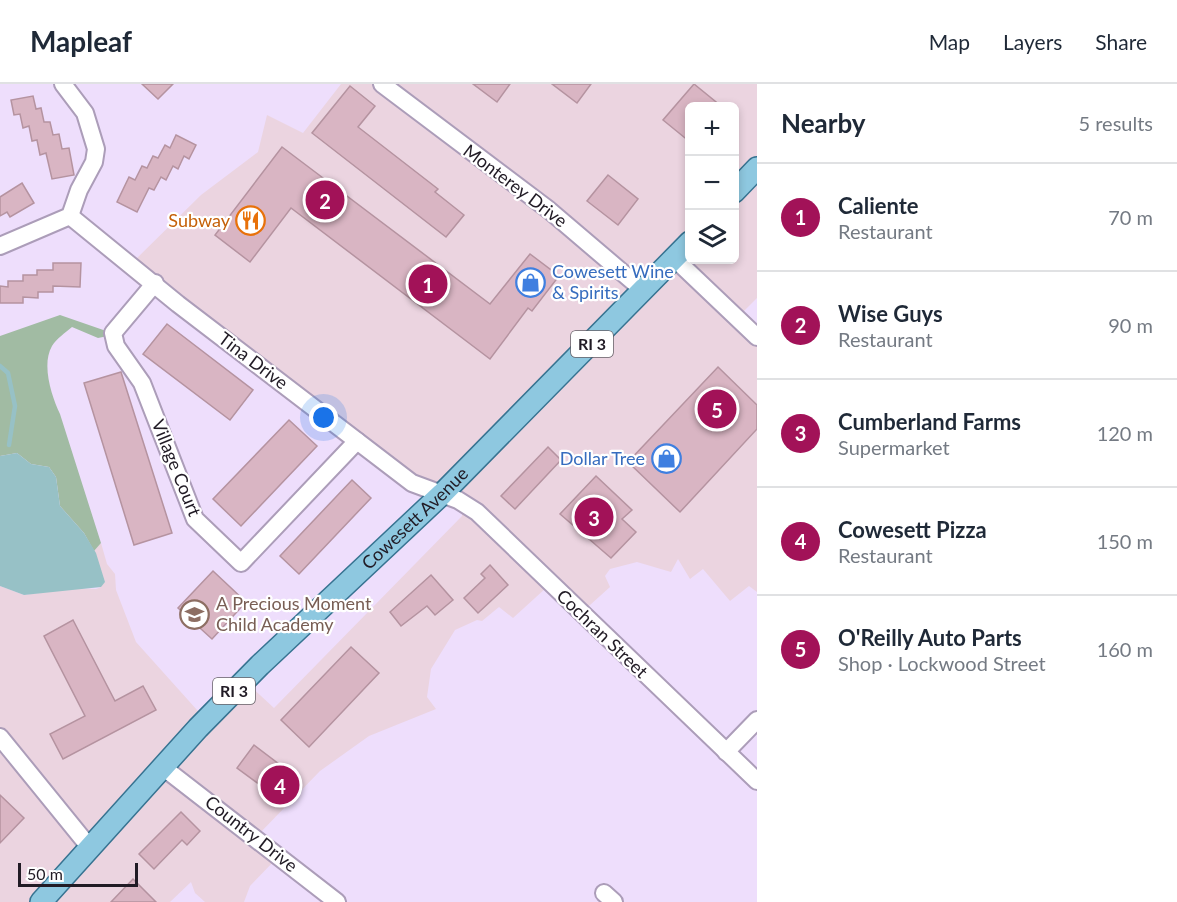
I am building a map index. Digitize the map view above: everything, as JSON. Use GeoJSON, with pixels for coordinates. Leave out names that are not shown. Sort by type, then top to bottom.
{"type":"FeatureCollection","features":[{"type":"Feature","properties":{"kind":"main road"},"geometry":{"type":"LineString","coordinates":[[739,188],[757,168]]}},
{"type":"Feature","properties":{"kind":"main road","name":"Cowesett Avenue"},"geometry":{"type":"LineString","coordinates":[[41,902],[198,728],[260,665],[442,494],[685,248]]}},
{"type":"Feature","properties":{"kind":"street"},"geometry":{"type":"LineString","coordinates":[[0,246],[70,216],[79,190],[94,162],[96,149],[85,113],[63,84]]}},
{"type":"Feature","properties":{"kind":"street","name":"Monterey Drive"},"geometry":{"type":"LineString","coordinates":[[382,84],[549,210],[644,291]]}},
{"type":"Feature","properties":{"kind":"street","name":"Tina Drive"},"geometry":{"type":"LineString","coordinates":[[70,216],[178,304],[411,483],[442,494]]}},
{"type":"Feature","properties":{"kind":"street"},"geometry":{"type":"LineString","coordinates":[[675,259],[757,337]]}},
{"type":"Feature","properties":{"kind":"street","name":"Village Court"},"geometry":{"type":"LineString","coordinates":[[155,283],[113,333],[116,346],[142,383],[195,519],[241,563],[357,441]]}},
{"type":"Feature","properties":{"kind":"street","name":"Cochran Street"},"geometry":{"type":"LineString","coordinates":[[442,494],[458,500],[477,512],[757,781]]}},
{"type":"Feature","properties":{"kind":"street"},"geometry":{"type":"LineString","coordinates":[[726,752],[757,720]]}},
{"type":"Feature","properties":{"kind":"street"},"geometry":{"type":"LineString","coordinates":[[0,737],[91,849]]}},
{"type":"Feature","properties":{"kind":"street","name":"Country Drive"},"geometry":{"type":"LineString","coordinates":[[164,768],[337,902]]}},
{"type":"Feature","properties":{"kind":"shaded area"},"geometry":{"type":"Polygon","coordinates":[[[341,84],[757,84],[757,298],[738,317],[757,335],[757,592],[749,586],[730,601],[703,569],[690,579],[678,559],[671,572],[637,562],[610,569],[605,576],[610,587],[580,614],[546,588],[513,618],[499,607],[482,621],[477,620],[455,630],[431,669],[427,697],[436,709],[369,736],[320,771],[257,836],[278,857],[250,886],[244,902],[205,902],[195,893],[191,882],[170,902],[0,902],[0,586],[24,595],[71,588],[96,589],[101,587],[94,551],[101,543],[107,564],[115,574],[116,590],[136,642],[206,720],[247,683],[274,708],[462,516],[462,512],[438,491],[428,496],[133,262],[201,195],[258,152],[267,115],[303,133],[341,84]]]}},
{"type":"Feature","properties":{"kind":"shaded area"},"geometry":{"type":"Polygon","coordinates":[[[60,315],[113,335],[98,338],[72,327],[54,343],[47,362],[51,390],[101,543],[94,551],[84,533],[60,506],[56,477],[49,467],[31,464],[17,453],[0,456],[0,336],[60,315]]]}},
{"type":"Feature","properties":{"kind":"shaded area"},"geometry":{"type":"Polygon","coordinates":[[[17,453],[31,464],[49,467],[56,477],[60,506],[84,533],[96,553],[105,582],[101,587],[24,595],[0,586],[0,456],[17,453]]]}},
{"type":"Feature","properties":{"kind":"building"},"geometry":{"type":"Polygon","coordinates":[[[142,84],[173,84],[158,99],[142,84]]]}},
{"type":"Feature","properties":{"kind":"building"},"geometry":{"type":"Polygon","coordinates":[[[473,84],[510,84],[497,102],[473,84]]]}},
{"type":"Feature","properties":{"kind":"building"},"geometry":{"type":"Polygon","coordinates":[[[552,84],[591,84],[577,103],[552,84]]]}},
{"type":"Feature","properties":{"kind":"building"},"geometry":{"type":"Polygon","coordinates":[[[694,84],[716,102],[685,102],[685,138],[663,120],[694,84]]]}},
{"type":"Feature","properties":{"kind":"building"},"geometry":{"type":"Polygon","coordinates":[[[350,86],[375,106],[358,127],[438,189],[435,192],[464,215],[446,237],[312,133],[350,86]]]}},
{"type":"Feature","properties":{"kind":"building"},"geometry":{"type":"Polygon","coordinates":[[[33,96],[36,109],[41,108],[44,122],[50,122],[53,135],[59,134],[62,149],[69,148],[74,175],[52,179],[46,153],[40,155],[37,140],[32,141],[29,126],[23,128],[20,114],[14,115],[11,100],[33,96]]]}},
{"type":"Feature","properties":{"kind":"building"},"geometry":{"type":"Polygon","coordinates":[[[176,135],[196,145],[189,159],[184,156],[178,169],[173,166],[166,180],[161,177],[154,190],[149,188],[137,212],[117,202],[129,177],[135,180],[142,166],[147,168],[153,156],[158,158],[165,145],[170,148],[176,135]]]}},
{"type":"Feature","properties":{"kind":"building"},"geometry":{"type":"Polygon","coordinates":[[[282,147],[490,304],[530,254],[559,276],[532,311],[528,308],[490,359],[291,208],[250,262],[215,235],[282,147]]]}},
{"type":"Feature","properties":{"kind":"building"},"geometry":{"type":"Polygon","coordinates":[[[608,175],[638,199],[618,225],[587,201],[608,175]]]}},
{"type":"Feature","properties":{"kind":"building"},"geometry":{"type":"Polygon","coordinates":[[[22,183],[34,203],[10,217],[7,212],[0,216],[0,197],[22,183]]]}},
{"type":"Feature","properties":{"kind":"building"},"geometry":{"type":"Polygon","coordinates":[[[53,263],[81,263],[80,287],[53,286],[53,292],[38,292],[38,298],[23,297],[23,303],[0,303],[0,286],[8,287],[8,281],[23,281],[23,275],[37,275],[37,270],[53,270],[53,263]]]}},
{"type":"Feature","properties":{"kind":"building"},"geometry":{"type":"Polygon","coordinates":[[[167,324],[253,390],[230,420],[143,354],[167,324]]]}},
{"type":"Feature","properties":{"kind":"building"},"geometry":{"type":"Polygon","coordinates":[[[718,367],[757,405],[757,429],[680,512],[628,462],[718,367]]]}},
{"type":"Feature","properties":{"kind":"building"},"geometry":{"type":"Polygon","coordinates":[[[121,372],[172,533],[134,545],[84,383],[121,372]]]}},
{"type":"Feature","properties":{"kind":"building"},"geometry":{"type":"Polygon","coordinates":[[[289,420],[317,446],[241,526],[213,499],[289,420]]]}},
{"type":"Feature","properties":{"kind":"building"},"geometry":{"type":"Polygon","coordinates":[[[548,447],[561,460],[515,509],[501,496],[548,447]]]}},
{"type":"Feature","properties":{"kind":"building"},"geometry":{"type":"Polygon","coordinates":[[[596,476],[632,510],[622,519],[636,532],[611,558],[560,514],[596,476]]]}},
{"type":"Feature","properties":{"kind":"building"},"geometry":{"type":"Polygon","coordinates":[[[352,480],[371,498],[299,574],[280,556],[352,480]]]}},
{"type":"Feature","properties":{"kind":"building"},"geometry":{"type":"Polygon","coordinates":[[[490,565],[508,585],[478,613],[464,598],[485,578],[481,574],[490,565]]]}},
{"type":"Feature","properties":{"kind":"building"},"geometry":{"type":"Polygon","coordinates":[[[213,571],[246,602],[212,639],[178,608],[213,571]]]}},
{"type":"Feature","properties":{"kind":"building"},"geometry":{"type":"Polygon","coordinates":[[[431,575],[453,600],[435,615],[427,606],[401,626],[390,612],[431,575]]]}},
{"type":"Feature","properties":{"kind":"building"},"geometry":{"type":"Polygon","coordinates":[[[73,620],[115,701],[143,686],[156,710],[63,759],[50,734],[85,716],[44,636],[73,620]]]}},
{"type":"Feature","properties":{"kind":"building"},"geometry":{"type":"Polygon","coordinates":[[[351,647],[379,673],[309,747],[281,720],[351,647]]]}},
{"type":"Feature","properties":{"kind":"building"},"geometry":{"type":"Polygon","coordinates":[[[254,745],[296,777],[279,799],[237,768],[254,745]]]}},
{"type":"Feature","properties":{"kind":"building"},"geometry":{"type":"Polygon","coordinates":[[[0,795],[24,818],[0,843],[0,795]]]}},
{"type":"Feature","properties":{"kind":"building"},"geometry":{"type":"Polygon","coordinates":[[[181,812],[200,831],[187,845],[182,840],[154,869],[139,854],[181,812]]]}},
{"type":"Feature","properties":{"kind":"building"},"geometry":{"type":"Polygon","coordinates":[[[133,879],[156,902],[111,902],[133,879]]]}},
{"type":"Feature","properties":{"kind":"waterway"},"geometry":{"type":"LineString","coordinates":[[0,366],[8,373],[15,406],[9,445]]}},
{"type":"Feature","properties":{"kind":"place","name":"Wise Guys"},"geometry":{"type":"Point","coordinates":[325,200]}},
{"type":"Feature","properties":{"kind":"place","name":"Subway"},"geometry":{"type":"Point","coordinates":[251,221]}},
{"type":"Feature","properties":{"kind":"place","name":"Cowesett Wine & Spirits"},"geometry":{"type":"Point","coordinates":[531,282]}},
{"type":"Feature","properties":{"kind":"place","name":"Caliente"},"geometry":{"type":"Point","coordinates":[428,284]}},
{"type":"Feature","properties":{"kind":"place","name":"O'Reilly Auto Parts"},"geometry":{"type":"Point","coordinates":[717,409]}},
{"type":"Feature","properties":{"kind":"place","name":"Dollar Tree"},"geometry":{"type":"Point","coordinates":[666,459]}},
{"type":"Feature","properties":{"kind":"place","name":"Cumberland Farms"},"geometry":{"type":"Point","coordinates":[594,517]}},
{"type":"Feature","properties":{"kind":"place","name":"A Precious Moment Child Academy"},"geometry":{"type":"Point","coordinates":[195,614]}},
{"type":"Feature","properties":{"kind":"place","name":"Cowesett Pizza"},"geometry":{"type":"Point","coordinates":[280,785]}}]}
